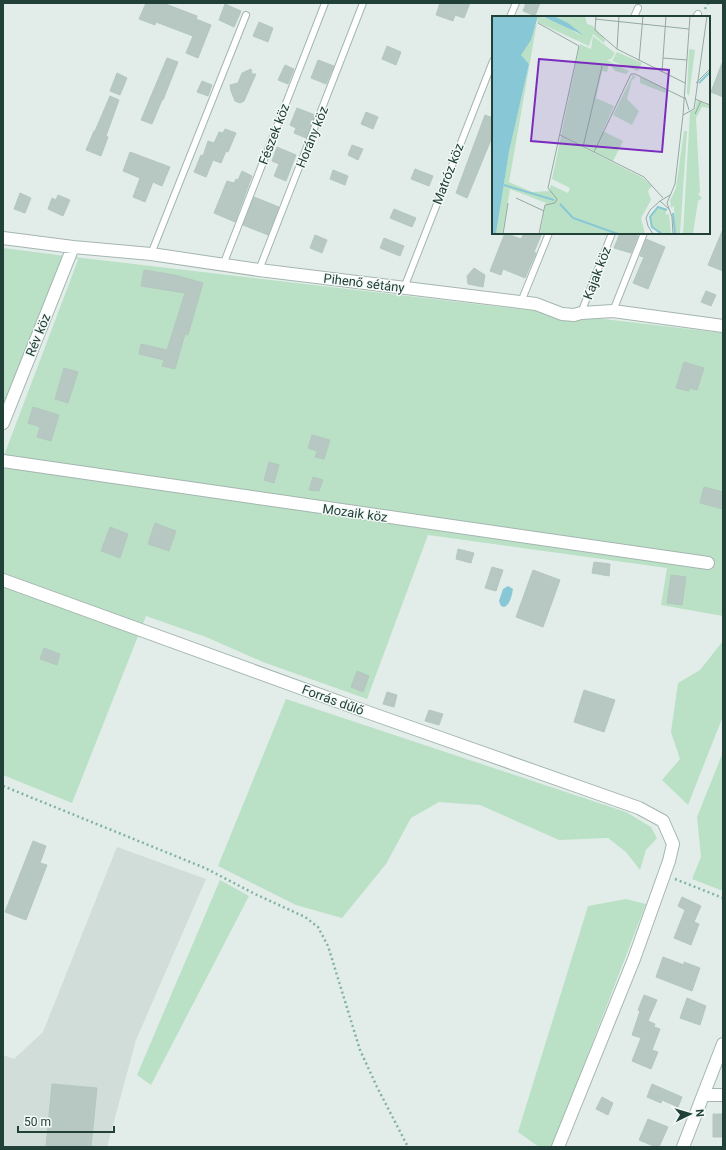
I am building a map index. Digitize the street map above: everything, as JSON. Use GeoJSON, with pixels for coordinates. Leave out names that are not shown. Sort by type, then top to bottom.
{"type":"FeatureCollection","features":[{"type":"Feature","properties":{"kind":"street","name":"Pihenő sétány"},"geometry":{"type":"LineString","coordinates":[[3,238],[73,247],[151,254],[259,270],[536,304],[562,314],[613,311],[723,326]]}},
{"type":"Feature","properties":{"kind":"street","name":"Rév köz"},"geometry":{"type":"LineString","coordinates":[[3,423],[73,247]]}},
{"type":"Feature","properties":{"kind":"street","name":"Mozaik köz"},"geometry":{"type":"LineString","coordinates":[[3,461],[708,563]]}},
{"type":"Feature","properties":{"kind":"street","name":"Forrás dűlő"},"geometry":{"type":"LineString","coordinates":[[3,580],[367,712],[639,808],[663,821],[673,844],[664,875]]}},
{"type":"Feature","properties":{"kind":"street"},"geometry":{"type":"LineString","coordinates":[[558,1147],[634,959],[664,875]]}},
{"type":"Feature","properties":{"kind":"street"},"geometry":{"type":"LineString","coordinates":[[683,1147],[723,1044]]}},
{"type":"Feature","properties":{"kind":"street"},"geometry":{"type":"LineString","coordinates":[[704,1095],[723,1095]]}},
{"type":"Feature","properties":{"kind":"lane","name":"Fészek köz"},"geometry":{"type":"LineString","coordinates":[[223,265],[325,3]]}},
{"type":"Feature","properties":{"kind":"lane","name":"Horány köz"},"geometry":{"type":"LineString","coordinates":[[259,270],[363,3]]}},
{"type":"Feature","properties":{"kind":"lane"},"geometry":{"type":"LineString","coordinates":[[510,16],[516,3]]}},
{"type":"Feature","properties":{"kind":"lane"},"geometry":{"type":"LineString","coordinates":[[634,16],[638,8]]}},
{"type":"Feature","properties":{"kind":"lane"},"geometry":{"type":"LineString","coordinates":[[151,254],[246,15]]}},
{"type":"Feature","properties":{"kind":"lane","name":"Matróz köz"},"geometry":{"type":"LineString","coordinates":[[404,288],[492,64]]}},
{"type":"Feature","properties":{"kind":"lane"},"geometry":{"type":"LineString","coordinates":[[521,302],[548,234]]}},
{"type":"Feature","properties":{"kind":"lane","name":"Kajak köz"},"geometry":{"type":"LineString","coordinates":[[581,313],[612,234]]}},
{"type":"Feature","properties":{"kind":"lane"},"geometry":{"type":"LineString","coordinates":[[613,311],[644,234]]}},
{"type":"Feature","properties":{"kind":"path"},"geometry":{"type":"LineString","coordinates":[[3,786],[205,868],[255,894],[305,917],[318,928],[328,946],[360,1050],[408,1147]]}},
{"type":"Feature","properties":{"kind":"path"},"geometry":{"type":"LineString","coordinates":[[664,875],[723,898]]}},
{"type":"Feature","properties":{"kind":"shaded area"},"geometry":{"type":"Polygon","coordinates":[[[117,847],[206,879],[136,1040],[107,1147],[3,1147],[3,1055],[14,1059],[43,1032],[117,847]]]}},
{"type":"Feature","properties":{"kind":"green space"},"geometry":{"type":"Polygon","coordinates":[[[3,248],[66,256],[3,411],[3,248]]]}},
{"type":"Feature","properties":{"kind":"green space"},"geometry":{"type":"Polygon","coordinates":[[[74,257],[723,333],[723,616],[661,605],[667,568],[428,535],[367,699],[263,662],[206,637],[146,616],[72,803],[3,775],[3,458],[78,260],[74,257]]]}},
{"type":"Feature","properties":{"kind":"green space"},"geometry":{"type":"Polygon","coordinates":[[[723,641],[723,716],[688,805],[662,780],[680,759],[671,732],[678,683],[700,670],[723,641]]]}},
{"type":"Feature","properties":{"kind":"green space"},"geometry":{"type":"Polygon","coordinates":[[[286,699],[626,812],[651,827],[657,838],[646,850],[640,870],[626,852],[608,838],[559,840],[480,805],[439,802],[411,818],[386,864],[342,918],[296,905],[218,866],[286,699]]]}},
{"type":"Feature","properties":{"kind":"green space"},"geometry":{"type":"Polygon","coordinates":[[[723,752],[723,891],[692,879],[701,857],[697,817],[723,752]]]}},
{"type":"Feature","properties":{"kind":"green space"},"geometry":{"type":"Polygon","coordinates":[[[220,880],[249,896],[151,1085],[137,1075],[220,880]]]}},
{"type":"Feature","properties":{"kind":"green space"},"geometry":{"type":"Polygon","coordinates":[[[626,899],[646,904],[552,1147],[539,1147],[518,1132],[588,906],[626,899]]]}},
{"type":"Feature","properties":{"kind":"water"},"geometry":{"type":"Polygon","coordinates":[[[508,586],[513,589],[513,591],[509,602],[504,607],[501,606],[499,601],[503,589],[508,586]]]}},
{"type":"Feature","properties":{"kind":"building"},"geometry":{"type":"Polygon","coordinates":[[[146,3],[163,3],[197,16],[196,19],[211,25],[198,58],[186,53],[193,36],[156,22],[155,25],[139,19],[146,3]]]}},
{"type":"Feature","properties":{"kind":"building"},"geometry":{"type":"Polygon","coordinates":[[[440,3],[470,3],[464,18],[455,15],[453,21],[436,15],[440,3]]]}},
{"type":"Feature","properties":{"kind":"building"},"geometry":{"type":"Polygon","coordinates":[[[526,3],[540,3],[535,16],[523,11],[526,3]]]}},
{"type":"Feature","properties":{"kind":"building"},"geometry":{"type":"Polygon","coordinates":[[[225,4],[241,11],[234,27],[219,20],[225,4]]]}},
{"type":"Feature","properties":{"kind":"building"},"geometry":{"type":"Polygon","coordinates":[[[259,22],[273,28],[268,42],[253,36],[259,22]]]}},
{"type":"Feature","properties":{"kind":"building"},"geometry":{"type":"Polygon","coordinates":[[[387,46],[401,52],[396,65],[382,59],[387,46]]]}},
{"type":"Feature","properties":{"kind":"building"},"geometry":{"type":"Polygon","coordinates":[[[167,58],[178,62],[152,124],[141,120],[167,58]]]}},
{"type":"Feature","properties":{"kind":"building"},"geometry":{"type":"Polygon","coordinates":[[[318,60],[334,66],[326,84],[311,78],[318,60]]]}},
{"type":"Feature","properties":{"kind":"building"},"geometry":{"type":"Polygon","coordinates":[[[723,63],[723,97],[711,92],[723,63]]]}},
{"type":"Feature","properties":{"kind":"building"},"geometry":{"type":"Polygon","coordinates":[[[285,65],[294,69],[288,84],[278,80],[285,65]]]}},
{"type":"Feature","properties":{"kind":"building"},"geometry":{"type":"Polygon","coordinates":[[[251,69],[252,74],[256,74],[244,101],[240,103],[235,101],[230,85],[238,83],[242,73],[251,69]]]}},
{"type":"Feature","properties":{"kind":"building"},"geometry":{"type":"Polygon","coordinates":[[[117,73],[127,78],[120,95],[110,91],[117,73]]]}},
{"type":"Feature","properties":{"kind":"building"},"geometry":{"type":"Polygon","coordinates":[[[202,81],[212,85],[208,96],[197,92],[202,81]]]}},
{"type":"Feature","properties":{"kind":"building"},"geometry":{"type":"Polygon","coordinates":[[[110,96],[119,100],[106,136],[108,137],[101,156],[86,150],[110,96]]]}},
{"type":"Feature","properties":{"kind":"building"},"geometry":{"type":"Polygon","coordinates":[[[297,108],[315,115],[306,138],[294,133],[296,128],[290,125],[297,108]]]}},
{"type":"Feature","properties":{"kind":"building"},"geometry":{"type":"Polygon","coordinates":[[[366,112],[378,117],[373,129],[361,124],[366,112]]]}},
{"type":"Feature","properties":{"kind":"building"},"geometry":{"type":"Polygon","coordinates":[[[485,115],[492,118],[492,137],[467,198],[456,193],[485,115]]]}},
{"type":"Feature","properties":{"kind":"building"},"geometry":{"type":"Polygon","coordinates":[[[225,129],[236,133],[228,152],[226,151],[221,163],[213,160],[206,177],[194,172],[201,155],[203,156],[208,141],[214,143],[219,132],[223,133],[225,129]]]}},
{"type":"Feature","properties":{"kind":"building"},"geometry":{"type":"Polygon","coordinates":[[[352,145],[363,149],[358,160],[348,155],[352,145]]]}},
{"type":"Feature","properties":{"kind":"building"},"geometry":{"type":"Polygon","coordinates":[[[277,147],[296,155],[286,181],[274,176],[279,164],[272,161],[277,147]]]}},
{"type":"Feature","properties":{"kind":"building"},"geometry":{"type":"Polygon","coordinates":[[[130,152],[170,167],[162,186],[153,182],[145,202],[133,197],[140,178],[123,171],[130,152]]]}},
{"type":"Feature","properties":{"kind":"building"},"geometry":{"type":"Polygon","coordinates":[[[415,169],[433,176],[429,186],[411,179],[415,169]]]}},
{"type":"Feature","properties":{"kind":"building"},"geometry":{"type":"Polygon","coordinates":[[[333,170],[348,176],[345,185],[330,179],[333,170]]]}},
{"type":"Feature","properties":{"kind":"building"},"geometry":{"type":"Polygon","coordinates":[[[242,171],[252,176],[235,222],[214,213],[227,181],[234,183],[236,179],[238,180],[242,171]]]}},
{"type":"Feature","properties":{"kind":"building"},"geometry":{"type":"Polygon","coordinates":[[[20,193],[31,198],[25,213],[14,209],[20,193]]]}},
{"type":"Feature","properties":{"kind":"building"},"geometry":{"type":"Polygon","coordinates":[[[58,195],[70,200],[63,216],[48,209],[52,198],[56,200],[58,195]]]}},
{"type":"Feature","properties":{"kind":"building"},"geometry":{"type":"Polygon","coordinates":[[[254,197],[279,207],[268,235],[243,225],[254,197]]]}},
{"type":"Feature","properties":{"kind":"building"},"geometry":{"type":"Polygon","coordinates":[[[394,209],[416,218],[412,227],[390,218],[394,209]]]}},
{"type":"Feature","properties":{"kind":"building"},"geometry":{"type":"Polygon","coordinates":[[[723,229],[723,271],[708,265],[723,229]]]}},
{"type":"Feature","properties":{"kind":"building"},"geometry":{"type":"Polygon","coordinates":[[[505,234],[521,239],[524,234],[542,234],[534,252],[536,253],[525,278],[503,269],[501,275],[490,271],[505,234]]]}},
{"type":"Feature","properties":{"kind":"building"},"geometry":{"type":"Polygon","coordinates":[[[620,234],[633,234],[638,236],[631,253],[614,248],[620,234]]]}},
{"type":"Feature","properties":{"kind":"building"},"geometry":{"type":"Polygon","coordinates":[[[315,235],[327,240],[322,253],[310,248],[315,235]]]}},
{"type":"Feature","properties":{"kind":"building"},"geometry":{"type":"Polygon","coordinates":[[[384,238],[404,246],[400,256],[380,248],[384,238]]]}},
{"type":"Feature","properties":{"kind":"building"},"geometry":{"type":"Polygon","coordinates":[[[646,239],[665,247],[648,289],[633,283],[644,257],[640,256],[646,239]]]}},
{"type":"Feature","properties":{"kind":"building"},"geometry":{"type":"Polygon","coordinates":[[[474,268],[485,275],[483,287],[468,284],[467,276],[474,268]]]}},
{"type":"Feature","properties":{"kind":"building"},"geometry":{"type":"Polygon","coordinates":[[[144,270],[175,275],[203,283],[188,335],[185,334],[175,369],[162,366],[164,360],[139,354],[141,344],[167,350],[185,293],[141,286],[144,270]]]}},
{"type":"Feature","properties":{"kind":"building"},"geometry":{"type":"Polygon","coordinates":[[[706,291],[716,295],[711,306],[701,302],[706,291]]]}},
{"type":"Feature","properties":{"kind":"building"},"geometry":{"type":"Polygon","coordinates":[[[684,362],[704,368],[697,390],[689,388],[689,391],[676,388],[684,362]]]}},
{"type":"Feature","properties":{"kind":"building"},"geometry":{"type":"Polygon","coordinates":[[[64,368],[78,372],[68,403],[55,399],[64,368]]]}},
{"type":"Feature","properties":{"kind":"building"},"geometry":{"type":"Polygon","coordinates":[[[33,407],[59,415],[51,441],[37,437],[40,427],[28,423],[33,407]]]}},
{"type":"Feature","properties":{"kind":"building"},"geometry":{"type":"Polygon","coordinates":[[[312,435],[330,440],[324,459],[315,457],[317,451],[308,448],[312,435]]]}},
{"type":"Feature","properties":{"kind":"building"},"geometry":{"type":"Polygon","coordinates":[[[269,462],[279,465],[274,483],[264,480],[269,462]]]}},
{"type":"Feature","properties":{"kind":"building"},"geometry":{"type":"Polygon","coordinates":[[[313,477],[323,480],[319,491],[309,490],[313,477]]]}},
{"type":"Feature","properties":{"kind":"building"},"geometry":{"type":"Polygon","coordinates":[[[704,487],[723,492],[723,509],[700,503],[704,487]]]}},
{"type":"Feature","properties":{"kind":"building"},"geometry":{"type":"Polygon","coordinates":[[[155,523],[176,531],[169,551],[148,544],[155,523]]]}},
{"type":"Feature","properties":{"kind":"building"},"geometry":{"type":"Polygon","coordinates":[[[110,527],[128,534],[120,558],[101,551],[110,527]]]}},
{"type":"Feature","properties":{"kind":"building"},"geometry":{"type":"Polygon","coordinates":[[[458,549],[474,553],[471,563],[456,559],[458,549]]]}},
{"type":"Feature","properties":{"kind":"building"},"geometry":{"type":"Polygon","coordinates":[[[594,562],[610,564],[609,576],[592,573],[594,562]]]}},
{"type":"Feature","properties":{"kind":"building"},"geometry":{"type":"Polygon","coordinates":[[[492,567],[503,570],[496,591],[485,588],[492,567]]]}},
{"type":"Feature","properties":{"kind":"building"},"geometry":{"type":"Polygon","coordinates":[[[533,570],[560,580],[543,627],[516,617],[533,570]]]}},
{"type":"Feature","properties":{"kind":"building"},"geometry":{"type":"Polygon","coordinates":[[[671,575],[686,577],[682,605],[667,603],[671,575]]]}},
{"type":"Feature","properties":{"kind":"building"},"geometry":{"type":"Polygon","coordinates":[[[44,648],[60,654],[57,665],[40,659],[44,648]]]}},
{"type":"Feature","properties":{"kind":"building"},"geometry":{"type":"Polygon","coordinates":[[[357,671],[369,676],[363,692],[351,687],[357,671]]]}},
{"type":"Feature","properties":{"kind":"building"},"geometry":{"type":"Polygon","coordinates":[[[584,690],[615,700],[604,732],[574,722],[584,690]]]}},
{"type":"Feature","properties":{"kind":"building"},"geometry":{"type":"Polygon","coordinates":[[[387,692],[397,695],[394,707],[383,704],[387,692]]]}},
{"type":"Feature","properties":{"kind":"building"},"geometry":{"type":"Polygon","coordinates":[[[429,710],[443,714],[439,725],[425,721],[429,710]]]}},
{"type":"Feature","properties":{"kind":"building"},"geometry":{"type":"Polygon","coordinates":[[[33,841],[46,846],[40,863],[47,865],[26,920],[5,912],[33,841]]]}},
{"type":"Feature","properties":{"kind":"building"},"geometry":{"type":"Polygon","coordinates":[[[682,897],[701,906],[694,922],[699,924],[691,945],[674,938],[685,910],[678,906],[682,897]]]}},
{"type":"Feature","properties":{"kind":"building"},"geometry":{"type":"Polygon","coordinates":[[[663,957],[684,965],[684,962],[700,968],[692,991],[656,977],[663,957]]]}},
{"type":"Feature","properties":{"kind":"building"},"geometry":{"type":"Polygon","coordinates":[[[644,995],[657,1000],[648,1021],[655,1024],[654,1027],[660,1029],[652,1050],[658,1052],[651,1069],[632,1061],[641,1038],[632,1035],[640,1011],[638,1010],[644,995]]]}},
{"type":"Feature","properties":{"kind":"building"},"geometry":{"type":"Polygon","coordinates":[[[687,998],[706,1006],[700,1025],[680,1018],[687,998]]]}},
{"type":"Feature","properties":{"kind":"building"},"geometry":{"type":"Polygon","coordinates":[[[52,1084],[97,1088],[91,1147],[46,1147],[52,1084]]]}},
{"type":"Feature","properties":{"kind":"building"},"geometry":{"type":"Polygon","coordinates":[[[652,1084],[682,1097],[678,1107],[662,1100],[661,1103],[647,1097],[652,1084]]]}},
{"type":"Feature","properties":{"kind":"building"},"geometry":{"type":"Polygon","coordinates":[[[602,1097],[613,1103],[608,1115],[596,1109],[602,1097]]]}},
{"type":"Feature","properties":{"kind":"building"},"geometry":{"type":"Polygon","coordinates":[[[713,1114],[723,1114],[723,1137],[713,1137],[713,1114]]]}},
{"type":"Feature","properties":{"kind":"building"},"geometry":{"type":"Polygon","coordinates":[[[648,1119],[668,1127],[659,1147],[639,1140],[648,1119]]]}}]}
